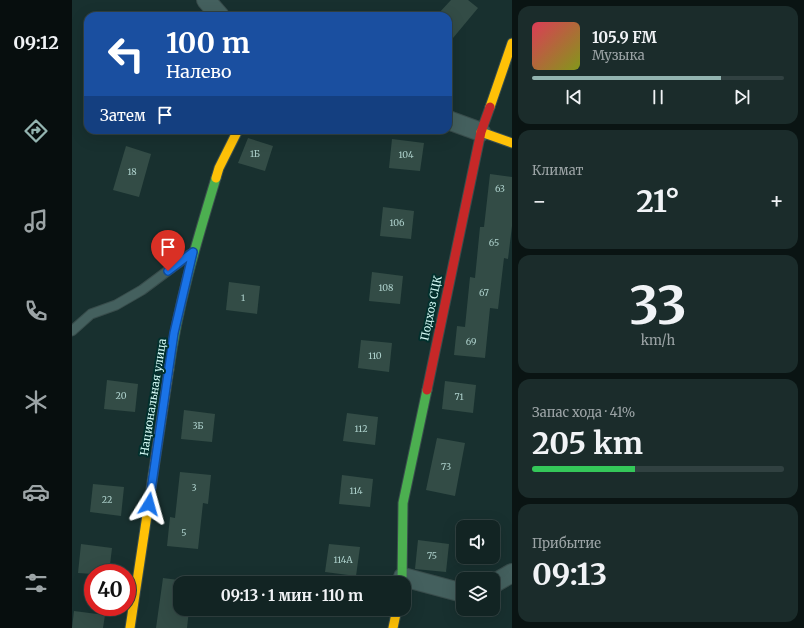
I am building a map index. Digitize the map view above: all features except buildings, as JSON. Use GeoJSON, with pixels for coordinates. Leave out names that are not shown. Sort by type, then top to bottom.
{"type":"FeatureCollection","features":[{"type":"Feature","properties":{"kind":"street"},"geometry":{"type":"LineString","coordinates":[[206,0],[216,12]]}},
{"type":"Feature","properties":{"kind":"street","name":"Подхоз СЦК"},"geometry":{"type":"LineString","coordinates":[[402,576],[402,503],[481,132],[512,43]]}},
{"type":"Feature","properties":{"kind":"street"},"geometry":{"type":"LineString","coordinates":[[452,121],[512,143]]}},
{"type":"Feature","properties":{"kind":"street","name":"Национальная улица"},"geometry":{"type":"LineString","coordinates":[[130,628],[174,333],[193,252],[218,168],[236,134]]}},
{"type":"Feature","properties":{"kind":"street"},"geometry":{"type":"LineString","coordinates":[[500,580],[512,573]]}},
{"type":"Feature","properties":{"kind":"street"},"geometry":{"type":"LineString","coordinates":[[411,582],[456,592]]}},
{"type":"Feature","properties":{"kind":"street"},"geometry":{"type":"LineString","coordinates":[[393,628],[396,616]]}},
{"type":"Feature","properties":{"kind":"lane"},"geometry":{"type":"LineString","coordinates":[[72,331],[91,314],[116,304],[142,290],[193,252]]}},
{"type":"Feature","properties":{"kind":"traffic: fast"},"geometry":{"type":"LineString","coordinates":[[169,369],[177,320],[195,249],[216,178]]}},
{"type":"Feature","properties":{"kind":"traffic: fast"},"geometry":{"type":"LineString","coordinates":[[402,576],[403,503],[427,390]]}},
{"type":"Feature","properties":{"kind":"traffic: slow"},"geometry":{"type":"LineString","coordinates":[[490,107],[512,43]]}},
{"type":"Feature","properties":{"kind":"traffic: slow"},"geometry":{"type":"LineString","coordinates":[[481,132],[512,143]]}},
{"type":"Feature","properties":{"kind":"traffic: slow"},"geometry":{"type":"LineString","coordinates":[[216,178],[219,168],[236,134]]}},
{"type":"Feature","properties":{"kind":"traffic: slow"},"geometry":{"type":"LineString","coordinates":[[130,628],[169,369]]}},
{"type":"Feature","properties":{"kind":"traffic: slow"},"geometry":{"type":"LineString","coordinates":[[393,628],[396,616]]}},
{"type":"Feature","properties":{"kind":"traffic: jam"},"geometry":{"type":"LineString","coordinates":[[427,390],[481,132],[490,107]]}},
{"type":"Feature","properties":{"kind":"route"},"geometry":{"type":"LineString","coordinates":[[149,504],[174,333],[193,252],[168,271]]}}]}
